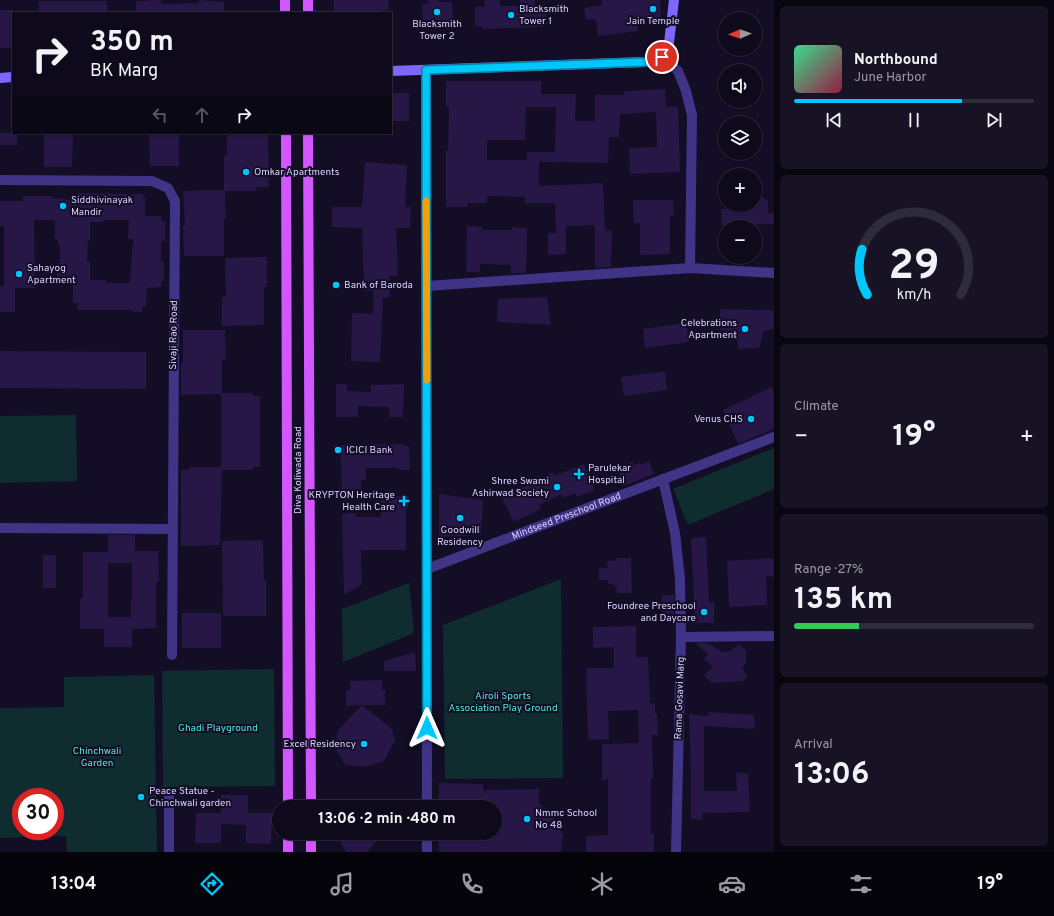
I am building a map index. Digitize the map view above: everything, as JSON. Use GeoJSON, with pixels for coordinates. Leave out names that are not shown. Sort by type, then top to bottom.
{"type":"FeatureCollection","features":[{"type":"Feature","properties":{"kind":"main road"},"geometry":{"type":"LineString","coordinates":[[285,0],[285,12]]}},
{"type":"Feature","properties":{"kind":"main road"},"geometry":{"type":"LineString","coordinates":[[308,0],[308,12]]}},
{"type":"Feature","properties":{"kind":"main road","name":"Diva Koliwada Road"},"geometry":{"type":"LineString","coordinates":[[286,134],[288,800]]}},
{"type":"Feature","properties":{"kind":"main road","name":"Diva Koliwada Road"},"geometry":{"type":"LineString","coordinates":[[308,134],[311,800]]}},
{"type":"Feature","properties":{"kind":"main road"},"geometry":{"type":"LineString","coordinates":[[288,840],[288,852]]}},
{"type":"Feature","properties":{"kind":"main road"},"geometry":{"type":"LineString","coordinates":[[311,840],[311,852]]}},
{"type":"Feature","properties":{"kind":"street"},"geometry":{"type":"LineString","coordinates":[[392,71],[645,62],[662,57],[669,43],[674,0]]}},
{"type":"Feature","properties":{"kind":"street"},"geometry":{"type":"LineString","coordinates":[[662,57],[678,71],[686,91],[692,115],[690,268]]}},
{"type":"Feature","properties":{"kind":"street"},"geometry":{"type":"LineString","coordinates":[[426,70],[427,800]]}},
{"type":"Feature","properties":{"kind":"street"},"geometry":{"type":"LineString","coordinates":[[0,78],[12,77]]}},
{"type":"Feature","properties":{"kind":"street","name":"Sivaji Rao Road"},"geometry":{"type":"LineString","coordinates":[[0,180],[152,181],[168,188],[175,201],[172,654]]}},
{"type":"Feature","properties":{"kind":"street"},"geometry":{"type":"LineString","coordinates":[[427,286],[690,268],[774,273]]}},
{"type":"Feature","properties":{"kind":"street","name":"Mindseed Preschool Road"},"geometry":{"type":"LineString","coordinates":[[427,570],[774,437]]}},
{"type":"Feature","properties":{"kind":"street","name":"Rama Gosavi Marg"},"geometry":{"type":"LineString","coordinates":[[663,479],[675,533],[680,579],[682,637],[676,852]]}},
{"type":"Feature","properties":{"kind":"street"},"geometry":{"type":"LineString","coordinates":[[0,528],[172,529]]}},
{"type":"Feature","properties":{"kind":"street"},"geometry":{"type":"LineString","coordinates":[[682,637],[774,636]]}},
{"type":"Feature","properties":{"kind":"street"},"geometry":{"type":"LineString","coordinates":[[169,795],[169,852]]}},
{"type":"Feature","properties":{"kind":"street"},"geometry":{"type":"LineString","coordinates":[[427,840],[427,852]]}},
{"type":"Feature","properties":{"kind":"green space"},"geometry":{"type":"Polygon","coordinates":[[[76,415],[77,481],[0,483],[0,416],[76,415]]]}},
{"type":"Feature","properties":{"kind":"green space"},"geometry":{"type":"Polygon","coordinates":[[[774,448],[774,489],[688,525],[673,489],[774,448]]]}},
{"type":"Feature","properties":{"kind":"green space","name":"Airoli Sports Association Play Ground"},"geometry":{"type":"Polygon","coordinates":[[[561,579],[563,778],[445,779],[443,625],[561,579]]]}},
{"type":"Feature","properties":{"kind":"green space"},"geometry":{"type":"Polygon","coordinates":[[[409,583],[414,633],[343,662],[342,609],[409,583]]]}},
{"type":"Feature","properties":{"kind":"green space","name":"Ghadi Playground"},"geometry":{"type":"Polygon","coordinates":[[[274,669],[275,786],[163,787],[162,671],[274,669]]]}},
{"type":"Feature","properties":{"kind":"green space","name":"Chinchwali Garden"},"geometry":{"type":"Polygon","coordinates":[[[154,675],[157,852],[67,852],[66,836],[64,836],[64,788],[12,788],[12,838],[0,838],[0,708],[64,707],[64,677],[154,675]]]}},
{"type":"Feature","properties":{"kind":"building"},"geometry":{"type":"Polygon","coordinates":[[[161,0],[161,4],[199,3],[199,0],[224,2],[224,12],[136,12],[136,1],[161,0]]]}},
{"type":"Feature","properties":{"kind":"building"},"geometry":{"type":"Polygon","coordinates":[[[334,0],[388,0],[389,10],[381,10],[381,12],[334,12],[334,0]]]}},
{"type":"Feature","properties":{"kind":"building","name":"Blacksmith Tower 2"},"geometry":{"type":"Polygon","coordinates":[[[428,0],[452,2],[453,21],[423,22],[422,4],[428,4],[428,0]]]}},
{"type":"Feature","properties":{"kind":"building","name":"Blacksmith Tower 1"},"geometry":{"type":"Polygon","coordinates":[[[484,0],[500,0],[500,6],[520,6],[520,0],[535,0],[535,5],[546,5],[547,24],[542,24],[543,27],[482,29],[482,26],[475,26],[475,7],[485,7],[484,0]]]}},
{"type":"Feature","properties":{"kind":"building"},"geometry":{"type":"Polygon","coordinates":[[[602,0],[660,0],[661,18],[637,19],[638,31],[598,36],[596,19],[586,20],[584,8],[602,5],[602,0]]]}},
{"type":"Feature","properties":{"kind":"building"},"geometry":{"type":"Polygon","coordinates":[[[39,1],[107,1],[107,12],[39,12],[39,1]]]}},
{"type":"Feature","properties":{"kind":"building"},"geometry":{"type":"Polygon","coordinates":[[[0,10],[13,10],[12,48],[0,48],[0,10]]]}},
{"type":"Feature","properties":{"kind":"building"},"geometry":{"type":"Polygon","coordinates":[[[446,81],[541,81],[541,94],[576,94],[575,121],[595,121],[595,95],[624,95],[624,91],[665,89],[666,107],[678,107],[680,172],[630,174],[629,148],[657,147],[656,112],[620,114],[619,137],[609,137],[608,163],[539,162],[539,186],[603,183],[605,231],[612,230],[611,267],[595,268],[595,225],[566,226],[566,254],[548,255],[548,233],[556,233],[555,203],[525,203],[525,197],[487,196],[487,203],[467,203],[467,207],[446,207],[446,151],[448,150],[449,107],[446,107],[446,81]],[[526,107],[525,140],[487,140],[487,160],[527,160],[527,152],[555,152],[556,107],[526,107]]]}},
{"type":"Feature","properties":{"kind":"building"},"geometry":{"type":"Polygon","coordinates":[[[392,93],[409,93],[409,121],[392,121],[392,93]]]}},
{"type":"Feature","properties":{"kind":"building"},"geometry":{"type":"Polygon","coordinates":[[[0,133],[17,134],[17,145],[0,145],[0,133]]]}},
{"type":"Feature","properties":{"kind":"building"},"geometry":{"type":"Polygon","coordinates":[[[44,134],[73,134],[72,167],[44,167],[44,134]]]}},
{"type":"Feature","properties":{"kind":"building"},"geometry":{"type":"Polygon","coordinates":[[[149,134],[179,134],[179,166],[150,166],[149,134]]]}},
{"type":"Feature","properties":{"kind":"building"},"geometry":{"type":"Polygon","coordinates":[[[227,134],[268,134],[269,187],[256,187],[256,191],[225,191],[226,219],[224,219],[224,256],[184,256],[183,226],[185,226],[183,191],[224,190],[224,156],[227,156],[227,134]]]}},
{"type":"Feature","properties":{"kind":"building"},"geometry":{"type":"Polygon","coordinates":[[[365,162],[407,165],[405,207],[411,207],[410,228],[396,228],[398,276],[389,276],[390,297],[383,298],[380,362],[351,361],[352,313],[373,314],[373,291],[364,291],[362,228],[332,227],[332,207],[362,207],[365,162]]]}},
{"type":"Feature","properties":{"kind":"building"},"geometry":{"type":"Polygon","coordinates":[[[77,193],[143,194],[143,197],[145,197],[145,216],[161,216],[161,222],[165,222],[165,241],[161,241],[161,262],[164,261],[164,281],[161,281],[161,287],[147,288],[146,306],[143,306],[142,312],[133,312],[133,310],[77,310],[78,303],[73,303],[73,284],[60,284],[60,279],[57,279],[57,263],[60,263],[60,245],[58,245],[58,239],[55,239],[55,220],[34,220],[35,288],[15,288],[15,312],[0,312],[0,286],[4,286],[4,227],[0,226],[0,201],[23,201],[23,196],[53,196],[53,198],[74,200],[74,198],[77,198],[77,193]],[[104,220],[104,222],[90,222],[90,241],[88,241],[87,261],[90,261],[90,280],[106,280],[106,283],[130,283],[133,239],[128,239],[129,220],[104,220]]]}},
{"type":"Feature","properties":{"kind":"building"},"geometry":{"type":"Polygon","coordinates":[[[762,197],[764,197],[765,200],[768,200],[768,213],[774,213],[774,224],[762,224],[762,220],[722,220],[721,212],[762,212],[762,197]]]}},
{"type":"Feature","properties":{"kind":"building"},"geometry":{"type":"Polygon","coordinates":[[[633,200],[673,200],[674,216],[670,216],[670,254],[640,255],[640,223],[634,223],[633,200]]]}},
{"type":"Feature","properties":{"kind":"building"},"geometry":{"type":"Polygon","coordinates":[[[467,226],[482,227],[482,230],[512,230],[512,227],[527,228],[526,273],[511,273],[511,265],[480,264],[480,272],[466,272],[467,226]]]}},
{"type":"Feature","properties":{"kind":"building"},"geometry":{"type":"Polygon","coordinates":[[[267,257],[267,287],[264,287],[264,325],[222,326],[222,297],[226,297],[225,258],[267,257]]]}},
{"type":"Feature","properties":{"kind":"building"},"geometry":{"type":"Polygon","coordinates":[[[547,297],[551,325],[497,322],[498,299],[547,297]]]}},
{"type":"Feature","properties":{"kind":"building","name":"Celebrations Apartment"},"geometry":{"type":"Polygon","coordinates":[[[720,309],[774,310],[774,329],[764,331],[759,348],[738,349],[737,332],[720,330],[720,309]]]}},
{"type":"Feature","properties":{"kind":"building"},"geometry":{"type":"Polygon","coordinates":[[[686,323],[689,342],[645,348],[643,329],[686,323]]]}},
{"type":"Feature","properties":{"kind":"building"},"geometry":{"type":"Polygon","coordinates":[[[183,330],[225,330],[226,359],[222,359],[222,393],[253,393],[253,396],[260,396],[260,467],[253,467],[253,470],[222,470],[220,545],[181,546],[181,470],[189,470],[189,467],[221,467],[221,394],[181,395],[183,330]]]}},
{"type":"Feature","properties":{"kind":"building"},"geometry":{"type":"Polygon","coordinates":[[[0,351],[146,352],[146,389],[0,388],[0,351]]]}},
{"type":"Feature","properties":{"kind":"building"},"geometry":{"type":"Polygon","coordinates":[[[665,371],[667,390],[624,396],[621,377],[665,371]]]}},
{"type":"Feature","properties":{"kind":"building"},"geometry":{"type":"Polygon","coordinates":[[[336,384],[347,384],[347,391],[371,392],[371,385],[404,384],[403,417],[389,417],[389,407],[358,406],[358,417],[336,417],[336,384]]]}},
{"type":"Feature","properties":{"kind":"building","name":"Venus CHS"},"geometry":{"type":"Polygon","coordinates":[[[772,387],[774,393],[774,429],[738,444],[723,410],[772,387]]]}},
{"type":"Feature","properties":{"kind":"building"},"geometry":{"type":"Polygon","coordinates":[[[403,444],[403,446],[409,446],[410,470],[399,470],[399,468],[366,468],[366,480],[361,480],[361,490],[342,491],[340,445],[403,444]]]}},
{"type":"Feature","properties":{"kind":"building"},"geometry":{"type":"Polygon","coordinates":[[[649,461],[654,474],[624,486],[617,468],[633,462],[634,465],[640,463],[641,465],[649,461]]]}},
{"type":"Feature","properties":{"kind":"building"},"geometry":{"type":"Polygon","coordinates":[[[584,464],[595,490],[577,497],[575,493],[564,498],[562,494],[539,505],[541,509],[514,522],[502,498],[553,472],[554,476],[584,464]]]}},
{"type":"Feature","properties":{"kind":"building","name":"Goodwill Residency"},"geometry":{"type":"Polygon","coordinates":[[[439,494],[483,500],[481,535],[439,537],[439,494]]]}},
{"type":"Feature","properties":{"kind":"building"},"geometry":{"type":"Polygon","coordinates":[[[408,496],[408,508],[406,508],[406,550],[361,550],[362,584],[344,595],[342,514],[356,513],[356,517],[381,517],[381,497],[408,496]]]}},
{"type":"Feature","properties":{"kind":"building"},"geometry":{"type":"Polygon","coordinates":[[[108,535],[135,535],[135,551],[158,551],[159,582],[156,582],[156,628],[132,629],[132,647],[104,647],[104,629],[80,629],[80,598],[83,598],[83,552],[108,552],[108,535]],[[108,563],[108,617],[131,617],[132,563],[108,563]]]}},
{"type":"Feature","properties":{"kind":"building"},"geometry":{"type":"Polygon","coordinates":[[[706,537],[709,602],[714,602],[714,623],[695,623],[691,538],[706,537]]]}},
{"type":"Feature","properties":{"kind":"building"},"geometry":{"type":"Polygon","coordinates":[[[263,540],[264,580],[266,580],[266,616],[223,616],[222,541],[263,540]]]}},
{"type":"Feature","properties":{"kind":"building"},"geometry":{"type":"Polygon","coordinates":[[[43,555],[56,555],[56,588],[43,588],[43,555]]]}},
{"type":"Feature","properties":{"kind":"building"},"geometry":{"type":"Polygon","coordinates":[[[616,558],[631,558],[632,593],[617,593],[616,586],[614,586],[614,584],[608,584],[608,580],[599,580],[599,568],[608,568],[607,561],[616,560],[616,558]]]}},
{"type":"Feature","properties":{"kind":"building"},"geometry":{"type":"Polygon","coordinates":[[[774,558],[774,577],[766,576],[767,605],[729,607],[727,561],[774,558]]]}},
{"type":"Feature","properties":{"kind":"building"},"geometry":{"type":"Polygon","coordinates":[[[662,595],[674,595],[674,617],[662,617],[662,595]]]}},
{"type":"Feature","properties":{"kind":"building"},"geometry":{"type":"Polygon","coordinates":[[[182,613],[221,613],[221,648],[182,648],[182,613]]]}},
{"type":"Feature","properties":{"kind":"building"},"geometry":{"type":"Polygon","coordinates":[[[636,626],[636,657],[648,657],[650,704],[655,703],[655,714],[657,714],[658,735],[652,735],[653,778],[651,778],[651,834],[654,834],[654,852],[586,852],[586,836],[608,835],[608,779],[602,780],[602,744],[639,743],[638,710],[608,711],[609,739],[588,740],[586,668],[614,668],[614,647],[593,648],[593,627],[636,626]]]}},
{"type":"Feature","properties":{"kind":"building"},"geometry":{"type":"Polygon","coordinates":[[[695,643],[707,643],[722,652],[731,651],[739,644],[746,650],[746,663],[742,668],[747,676],[743,681],[711,683],[704,675],[713,667],[704,659],[708,654],[695,643]]]}},
{"type":"Feature","properties":{"kind":"building"},"geometry":{"type":"Polygon","coordinates":[[[415,652],[416,671],[384,671],[384,661],[415,652]]]}},
{"type":"Feature","properties":{"kind":"building"},"geometry":{"type":"Polygon","coordinates":[[[382,680],[382,690],[385,690],[385,705],[346,706],[346,690],[350,690],[350,681],[382,680]]]}},
{"type":"Feature","properties":{"kind":"building","name":"Excel Residency"},"geometry":{"type":"Polygon","coordinates":[[[362,705],[391,728],[395,740],[384,761],[365,767],[345,765],[335,748],[338,730],[362,705]]]}},
{"type":"Feature","properties":{"kind":"building"},"geometry":{"type":"Polygon","coordinates":[[[708,712],[754,715],[755,729],[704,726],[704,791],[737,791],[736,772],[748,774],[750,812],[702,813],[702,820],[691,819],[689,714],[708,716],[708,712]]]}},
{"type":"Feature","properties":{"kind":"building","name":"Nmmc School No 48"},"geometry":{"type":"Polygon","coordinates":[[[439,783],[483,784],[483,790],[539,789],[539,803],[559,824],[563,835],[561,852],[439,852],[439,840],[502,840],[502,800],[439,800],[439,783]]]}},
{"type":"Feature","properties":{"kind":"building"},"geometry":{"type":"Polygon","coordinates":[[[221,795],[248,795],[248,813],[272,813],[271,844],[246,843],[246,825],[221,824],[221,843],[195,843],[196,813],[221,813],[221,795]]]}},
{"type":"Feature","properties":{"kind":"building"},"geometry":{"type":"Polygon","coordinates":[[[340,840],[378,840],[367,852],[346,852],[340,840]]]}},
{"type":"Feature","properties":{"kind":"slow traffic"},"geometry":{"type":"LineString","coordinates":[[426,201],[427,380]]}},
{"type":"Feature","properties":{"kind":"place","name":"Jain Temple"},"geometry":{"type":"Point","coordinates":[653,9]}},
{"type":"Feature","properties":{"kind":"place","name":"Blacksmith Tower 2"},"geometry":{"type":"Point","coordinates":[437,12]}},
{"type":"Feature","properties":{"kind":"place","name":"Blacksmith Tower 1"},"geometry":{"type":"Point","coordinates":[511,15]}},
{"type":"Feature","properties":{"kind":"place","name":"Omkar Apartments"},"geometry":{"type":"Point","coordinates":[246,172]}},
{"type":"Feature","properties":{"kind":"place","name":"Siddhivinayak Mandir"},"geometry":{"type":"Point","coordinates":[63,206]}},
{"type":"Feature","properties":{"kind":"place","name":"Sahayog Apartment"},"geometry":{"type":"Point","coordinates":[19,274]}},
{"type":"Feature","properties":{"kind":"place","name":"Bank of Baroda"},"geometry":{"type":"Point","coordinates":[336,285]}},
{"type":"Feature","properties":{"kind":"place","name":"Celebrations Apartment"},"geometry":{"type":"Point","coordinates":[745,329]}},
{"type":"Feature","properties":{"kind":"place","name":"Venus CHS"},"geometry":{"type":"Point","coordinates":[751,419]}},
{"type":"Feature","properties":{"kind":"place","name":"ICICI Bank"},"geometry":{"type":"Point","coordinates":[338,450]}},
{"type":"Feature","properties":{"kind":"place","name":"Parulekar Hospital"},"geometry":{"type":"Point","coordinates":[579,474]}},
{"type":"Feature","properties":{"kind":"place","name":"Shree Swami Ashirwad Society"},"geometry":{"type":"Point","coordinates":[557,487]}},
{"type":"Feature","properties":{"kind":"place","name":"KRYPTON Heritage Health Care"},"geometry":{"type":"Point","coordinates":[404,501]}},
{"type":"Feature","properties":{"kind":"place","name":"Goodwill Residency"},"geometry":{"type":"Point","coordinates":[460,518]}},
{"type":"Feature","properties":{"kind":"place","name":"Foundree Preschool and Daycare"},"geometry":{"type":"Point","coordinates":[704,612]}},
{"type":"Feature","properties":{"kind":"place","name":"Excel Residency"},"geometry":{"type":"Point","coordinates":[364,744]}},
{"type":"Feature","properties":{"kind":"place","name":"Peace Statue - Chinchwali garden"},"geometry":{"type":"Point","coordinates":[141,797]}},
{"type":"Feature","properties":{"kind":"place","name":"Nmmc School No 48"},"geometry":{"type":"Point","coordinates":[527,819]}},
{"type":"Feature","properties":{"kind":"route"},"geometry":{"type":"LineString","coordinates":[[427,728],[426,70],[645,62],[662,57]]}}]}
